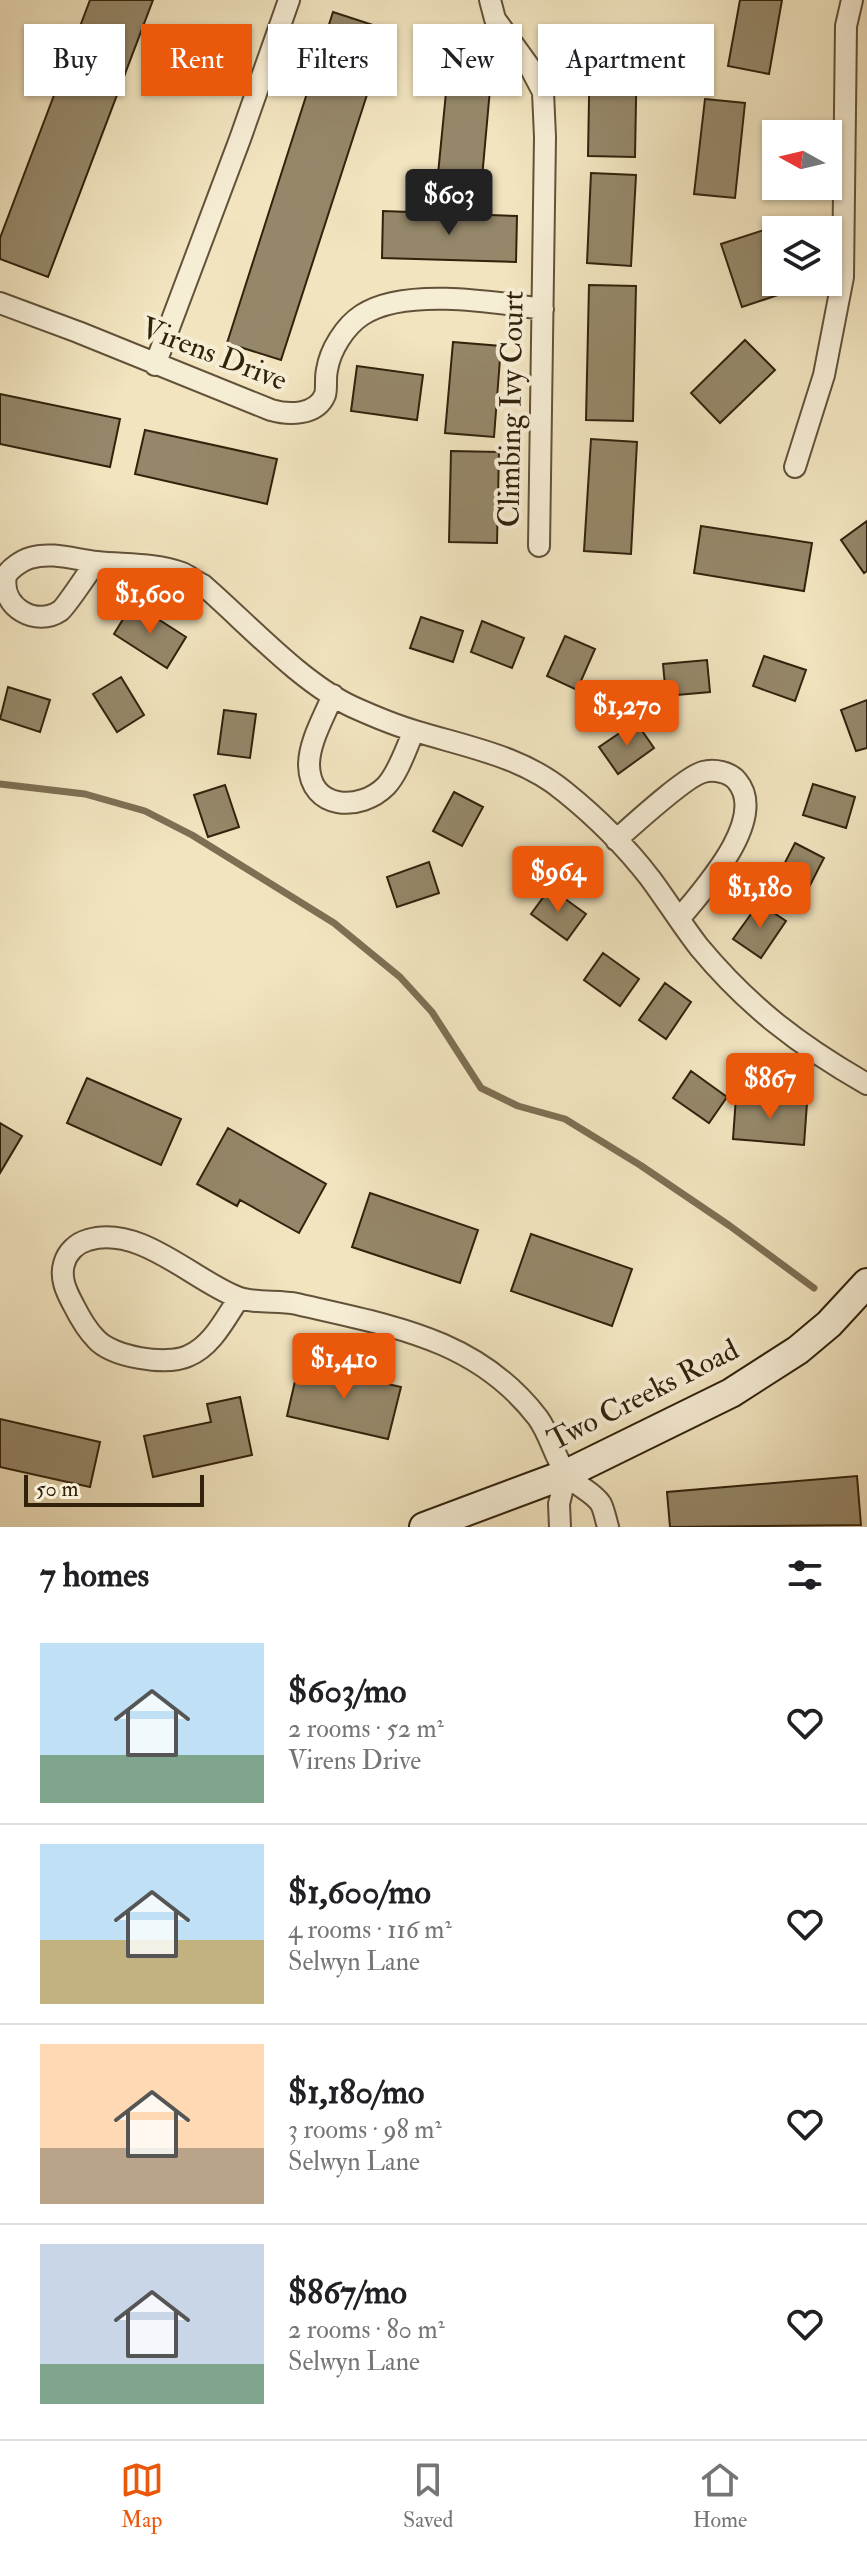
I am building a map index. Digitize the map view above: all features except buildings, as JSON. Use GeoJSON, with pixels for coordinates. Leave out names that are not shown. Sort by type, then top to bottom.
{"type":"FeatureCollection","features":[{"type":"Feature","properties":{"kind":"street"},"geometry":{"type":"LineString","coordinates":[[155,365],[289,0]]}},
{"type":"Feature","properties":{"kind":"street","name":"Climbing Ivy Court"},"geometry":{"type":"LineString","coordinates":[[490,0],[495,19],[531,69],[543,92],[539,546]]}},
{"type":"Feature","properties":{"kind":"street"},"geometry":{"type":"LineString","coordinates":[[795,467],[824,375],[843,277],[846,26],[852,0]]}},
{"type":"Feature","properties":{"kind":"street","name":"Virens Drive"},"geometry":{"type":"LineString","coordinates":[[0,303],[288,414],[316,406],[325,394],[327,368],[334,349],[360,316],[379,306],[397,301],[462,299],[543,309]]}},
{"type":"Feature","properties":{"kind":"street"},"geometry":{"type":"LineString","coordinates":[[96,562],[150,566],[182,573],[203,585],[269,645],[351,706],[414,731],[463,743],[516,762],[563,790],[616,840],[650,878],[700,948],[768,1019],[867,1084]]}},
{"type":"Feature","properties":{"kind":"street"},"geometry":{"type":"LineString","coordinates":[[333,695],[312,745],[309,764],[312,783],[332,801],[345,804],[356,802],[387,785],[414,731]]}},
{"type":"Feature","properties":{"kind":"street"},"geometry":{"type":"LineString","coordinates":[[616,840],[701,772],[717,771],[734,777],[742,787],[745,798],[740,831],[720,867],[679,919]]}},
{"type":"Feature","properties":{"kind":"street"},"geometry":{"type":"LineString","coordinates":[[239,1298],[211,1339],[189,1356],[171,1361],[143,1358],[121,1353],[98,1342],[78,1316],[64,1286],[63,1266],[68,1253],[80,1242],[110,1236],[138,1244],[239,1298],[289,1302],[400,1328],[440,1342],[498,1377],[538,1418],[566,1474],[600,1503],[608,1527]]}},
{"type":"Feature","properties":{"kind":"street","name":"Two Creeks Road"},"geometry":{"type":"LineString","coordinates":[[424,1527],[566,1474],[671,1424],[772,1368],[829,1324],[867,1283]]}},
{"type":"Feature","properties":{"kind":"street"},"geometry":{"type":"LineString","coordinates":[[560,1527],[559,1504],[566,1474]]}},
{"type":"Feature","properties":{"kind":"waterway"},"geometry":{"type":"LineString","coordinates":[[0,784],[85,794],[145,811],[192,835],[334,923],[400,977],[432,1012],[481,1088],[518,1106],[565,1119],[730,1226],[814,1288]]}}]}
